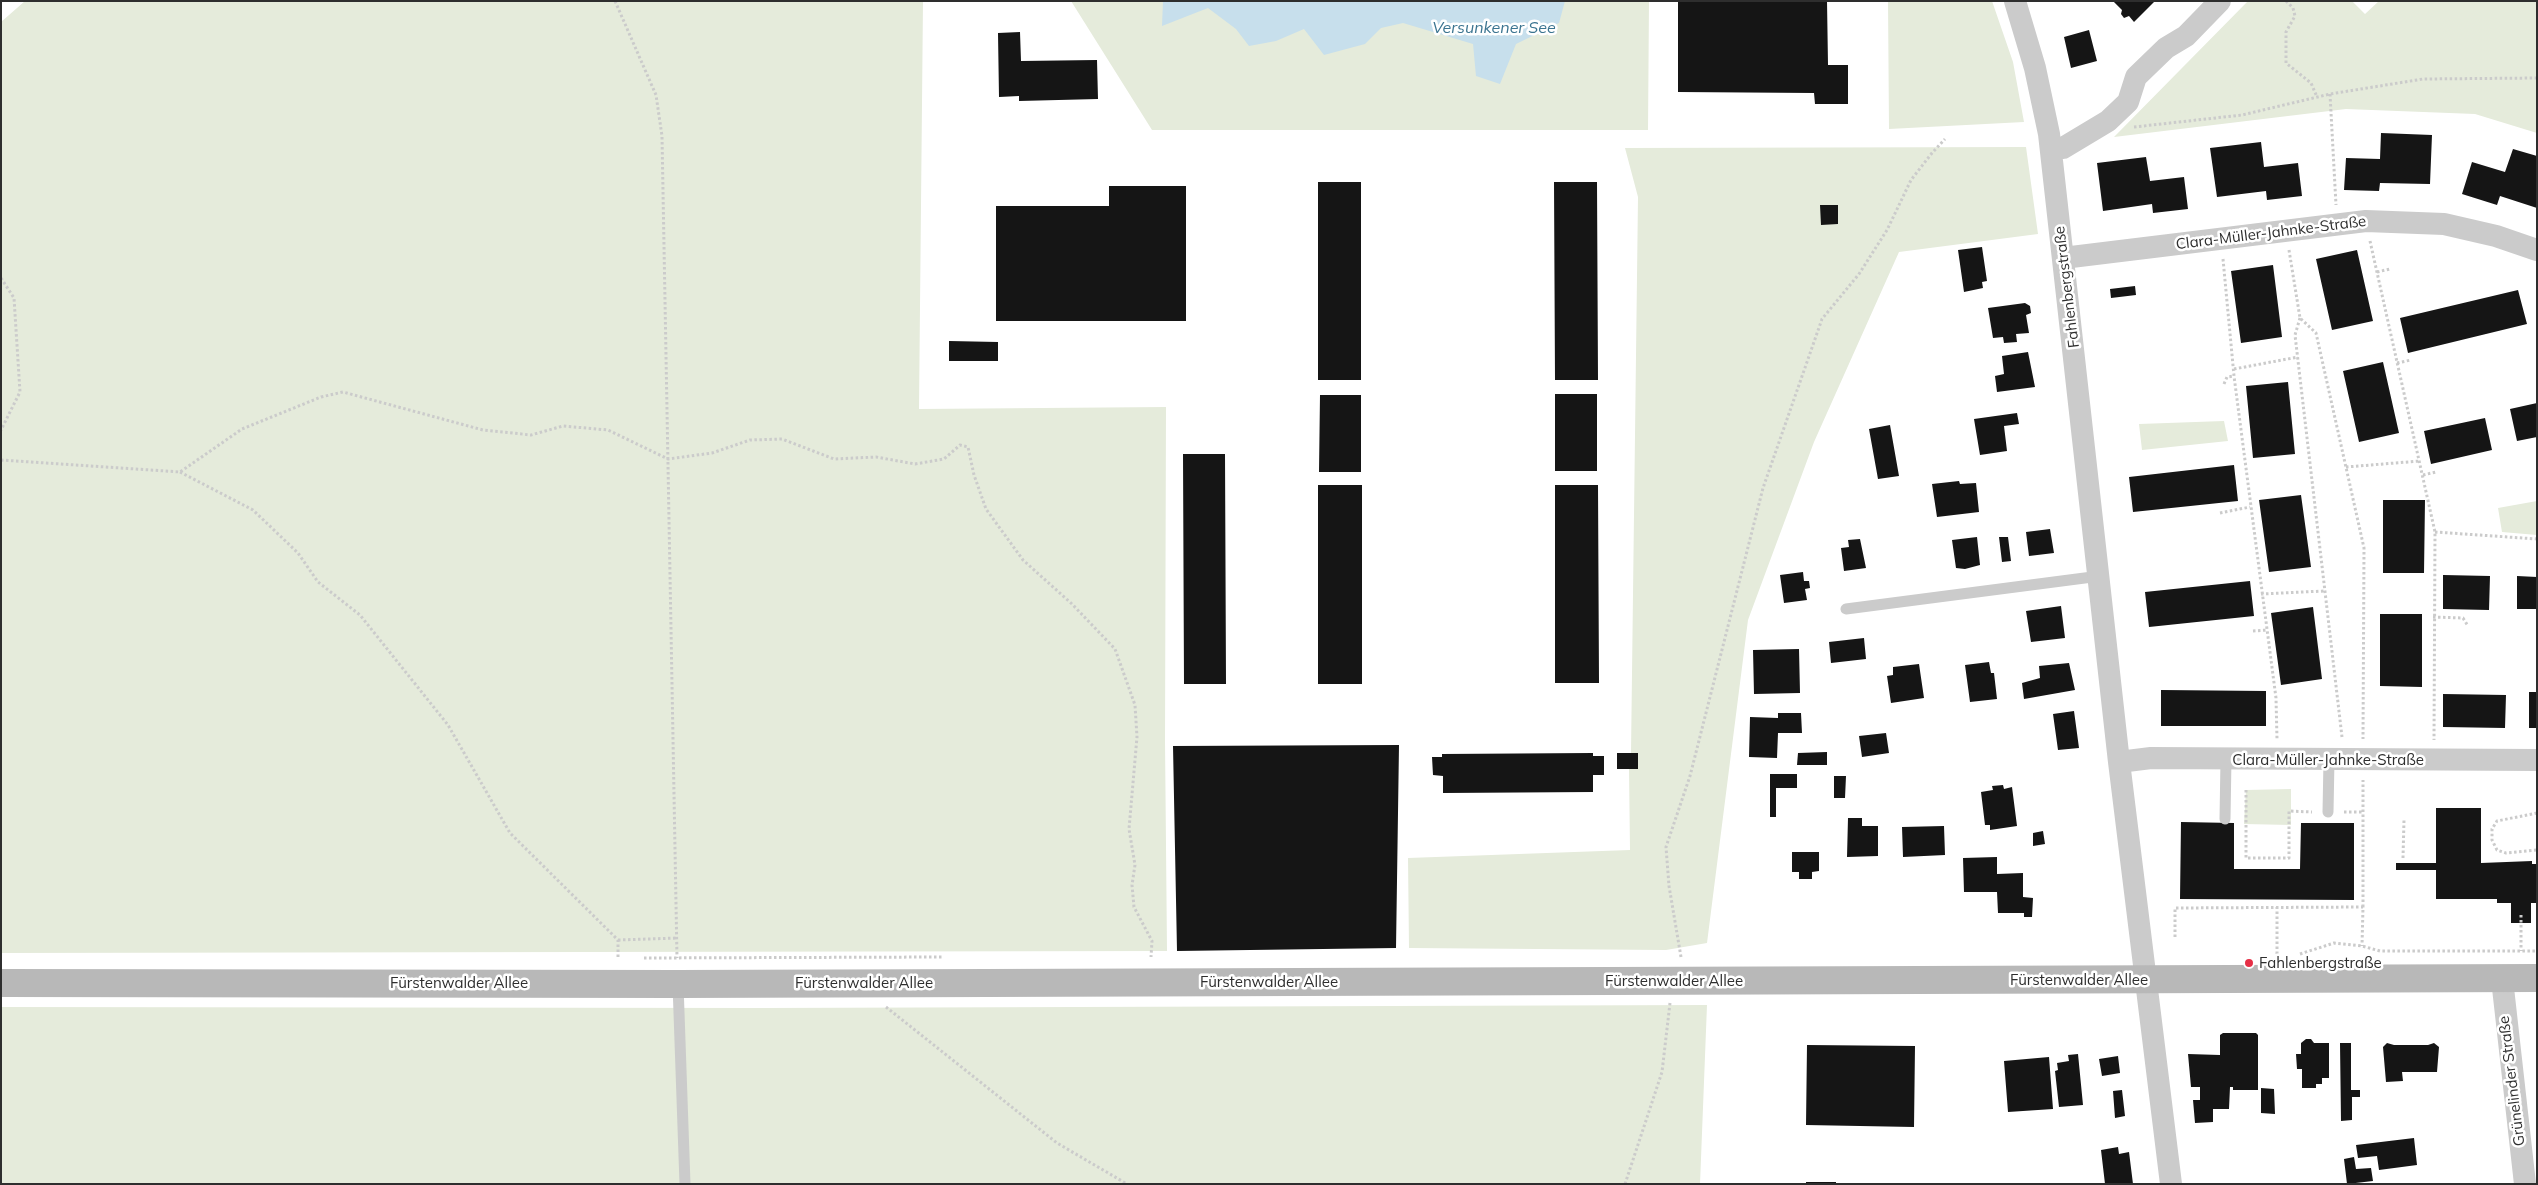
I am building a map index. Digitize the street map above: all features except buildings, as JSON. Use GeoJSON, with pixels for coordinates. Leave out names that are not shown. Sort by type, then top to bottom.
{"type":"FeatureCollection","features":[{"type":"Feature","properties":{"kind":"main road","name":"Fürstenwalder Allee"},"geometry":{"type":"LineString","coordinates":[[1,983],[678,970],[1671,981],[2537,978]]}},
{"type":"Feature","properties":{"kind":"street","name":"Fahlenbergstraße"},"geometry":{"type":"LineString","coordinates":[[2015,1],[2035,68],[2051,150],[2100,576],[2119,762],[2171,1184]]}},
{"type":"Feature","properties":{"kind":"street"},"geometry":{"type":"LineString","coordinates":[[2051,150],[2063,148],[2108,122],[2128,102],[2136,77],[2166,48],[2186,36],[2220,1]]}},
{"type":"Feature","properties":{"kind":"street","name":"Clara-Müller-Jahnke-Straße"},"geometry":{"type":"LineString","coordinates":[[2063,258],[2336,223],[2369,221],[2444,224],[2496,236],[2537,250]]}},
{"type":"Feature","properties":{"kind":"street","name":"Clara-Müller-Jahnke-Straße"},"geometry":{"type":"LineString","coordinates":[[2119,762],[2151,758],[2537,760]]}},
{"type":"Feature","properties":{"kind":"street","name":"Grünelinder Straße"},"geometry":{"type":"LineString","coordinates":[[2502,979],[2525,1184]]}},
{"type":"Feature","properties":{"kind":"lane"},"geometry":{"type":"LineString","coordinates":[[1846,609],[2100,576]]}},
{"type":"Feature","properties":{"kind":"lane"},"geometry":{"type":"LineString","coordinates":[[2225,819],[2226,759]]}},
{"type":"Feature","properties":{"kind":"lane"},"geometry":{"type":"LineString","coordinates":[[2328,812],[2345,760]]}},
{"type":"Feature","properties":{"kind":"lane"},"geometry":{"type":"LineString","coordinates":[[678,970],[684,1184]]}},
{"type":"Feature","properties":{"kind":"path"},"geometry":{"type":"LineString","coordinates":[[615,1],[656,95],[662,136],[678,970]]}},
{"type":"Feature","properties":{"kind":"path"},"geometry":{"type":"LineString","coordinates":[[2286,1],[2293,8],[2295,16],[2286,32],[2286,63],[2311,84],[2317,97]]}},
{"type":"Feature","properties":{"kind":"path"},"geometry":{"type":"LineString","coordinates":[[2108,122],[2114,126],[2135,127],[2242,115],[2330,94],[2423,79],[2537,78]]}},
{"type":"Feature","properties":{"kind":"path"},"geometry":{"type":"LineString","coordinates":[[2330,94],[2336,223]]}},
{"type":"Feature","properties":{"kind":"path"},"geometry":{"type":"LineString","coordinates":[[1625,1184],[1662,1072],[1671,981],[1682,956],[1669,886],[1666,847],[1690,776],[1762,488],[1822,319],[1859,274],[1887,230],[1911,180],[1932,152],[1945,139]]}},
{"type":"Feature","properties":{"kind":"path"},"geometry":{"type":"LineString","coordinates":[[2369,221],[2370,242],[2435,532],[2433,617],[2434,760]]}},
{"type":"Feature","properties":{"kind":"path"},"geometry":{"type":"LineString","coordinates":[[2285,230],[2300,318],[2295,335],[2345,760],[2364,812],[2362,946]]}},
{"type":"Feature","properties":{"kind":"path"},"geometry":{"type":"LineString","coordinates":[[2220,238],[2234,376],[2276,698],[2277,760]]}},
{"type":"Feature","properties":{"kind":"path"},"geometry":{"type":"LineString","coordinates":[[2377,272],[2390,269]]}},
{"type":"Feature","properties":{"kind":"path"},"geometry":{"type":"LineString","coordinates":[[1,278],[14,298],[20,392],[1,430]]}},
{"type":"Feature","properties":{"kind":"path"},"geometry":{"type":"LineString","coordinates":[[2300,318],[2316,333],[2364,548],[2345,760]]}},
{"type":"Feature","properties":{"kind":"path"},"geometry":{"type":"LineString","coordinates":[[2234,369],[2298,357]]}},
{"type":"Feature","properties":{"kind":"path"},"geometry":{"type":"LineString","coordinates":[[2397,363],[2411,360]]}},
{"type":"Feature","properties":{"kind":"path"},"geometry":{"type":"LineString","coordinates":[[2224,384],[2227,377],[2234,376]]}},
{"type":"Feature","properties":{"kind":"path"},"geometry":{"type":"LineString","coordinates":[[180,472],[242,429],[321,397],[343,392],[483,430],[531,435],[563,426],[608,430],[668,459],[712,453],[750,440],[782,438],[834,459],[876,457],[916,464],[944,459],[960,445],[968,447],[974,475],[986,509],[1023,560],[1072,604],[1115,649],[1122,668],[1135,705],[1137,737],[1129,829],[1135,865],[1132,885],[1134,907],[1152,941],[1152,957]]}},
{"type":"Feature","properties":{"kind":"path"},"geometry":{"type":"LineString","coordinates":[[1,460],[180,472],[253,510],[298,553],[318,582],[360,615],[448,725],[510,833],[618,940],[618,958]]}},
{"type":"Feature","properties":{"kind":"path"},"geometry":{"type":"LineString","coordinates":[[2345,467],[2420,461]]}},
{"type":"Feature","properties":{"kind":"path"},"geometry":{"type":"LineString","coordinates":[[2423,475],[2436,472]]}},
{"type":"Feature","properties":{"kind":"path"},"geometry":{"type":"LineString","coordinates":[[2220,513],[2250,506]]}},
{"type":"Feature","properties":{"kind":"path"},"geometry":{"type":"LineString","coordinates":[[2435,532],[2537,539]]}},
{"type":"Feature","properties":{"kind":"path"},"geometry":{"type":"LineString","coordinates":[[2261,594],[2324,591]]}},
{"type":"Feature","properties":{"kind":"path"},"geometry":{"type":"LineString","coordinates":[[2433,617],[2463,618],[2468,626]]}},
{"type":"Feature","properties":{"kind":"path"},"geometry":{"type":"LineString","coordinates":[[2253,631],[2268,630]]}},
{"type":"Feature","properties":{"kind":"path"},"geometry":{"type":"LineString","coordinates":[[2246,790],[2246,858],[2289,858],[2289,812],[2364,812]]}},
{"type":"Feature","properties":{"kind":"path"},"geometry":{"type":"LineString","coordinates":[[2537,813],[2497,821],[2492,829],[2492,840],[2497,850],[2506,853],[2537,850]]}},
{"type":"Feature","properties":{"kind":"path"},"geometry":{"type":"LineString","coordinates":[[2403,858],[2404,820]]}},
{"type":"Feature","properties":{"kind":"path"},"geometry":{"type":"LineString","coordinates":[[2277,907],[2277,954]]}},
{"type":"Feature","properties":{"kind":"path"},"geometry":{"type":"LineString","coordinates":[[2175,937],[2175,908],[2363,907]]}},
{"type":"Feature","properties":{"kind":"path"},"geometry":{"type":"LineString","coordinates":[[2521,915],[2521,951]]}},
{"type":"Feature","properties":{"kind":"path"},"geometry":{"type":"LineString","coordinates":[[618,940],[677,938]]}},
{"type":"Feature","properties":{"kind":"path"},"geometry":{"type":"LineString","coordinates":[[2292,954],[2334,943],[2362,946],[2380,951],[2537,951]]}},
{"type":"Feature","properties":{"kind":"path"},"geometry":{"type":"LineString","coordinates":[[2267,954],[2284,954]]}},
{"type":"Feature","properties":{"kind":"path"},"geometry":{"type":"LineString","coordinates":[[638,958],[678,970],[944,957]]}},
{"type":"Feature","properties":{"kind":"path"},"geometry":{"type":"LineString","coordinates":[[1142,957],[1161,957]]}},
{"type":"Feature","properties":{"kind":"path"},"geometry":{"type":"LineString","coordinates":[[608,958],[628,958]]}},
{"type":"Feature","properties":{"kind":"path"},"geometry":{"type":"LineString","coordinates":[[884,1006],[1057,1143],[1127,1184]]}},
{"type":"Feature","properties":{"kind":"green space"},"geometry":{"type":"Polygon","coordinates":[[[25,1],[923,1],[919,409],[1166,407],[1165,741],[1167,951],[1,953],[1,22],[25,1]]]}},
{"type":"Feature","properties":{"kind":"green space"},"geometry":{"type":"Polygon","coordinates":[[[1071,1],[1649,1],[1648,130],[1152,130],[1071,1]]]}},
{"type":"Feature","properties":{"kind":"green space"},"geometry":{"type":"Polygon","coordinates":[[[1888,1],[1992,1],[2013,62],[2024,122],[1889,129],[1888,1]]]}},
{"type":"Feature","properties":{"kind":"green space"},"geometry":{"type":"Polygon","coordinates":[[[2248,1],[2352,1],[2365,14],[2379,1],[2537,1],[2537,133],[2475,114],[2346,109],[2114,137],[2248,1]]]}},
{"type":"Feature","properties":{"kind":"green space"},"geometry":{"type":"Polygon","coordinates":[[[2026,147],[2038,234],[1899,252],[1814,442],[1748,620],[1707,943],[1666,950],[1409,948],[1408,858],[1630,850],[1629,769],[1638,769],[1631,753],[1638,197],[1625,148],[2026,147]]]}},
{"type":"Feature","properties":{"kind":"green space"},"geometry":{"type":"Polygon","coordinates":[[[2224,421],[2228,441],[2142,450],[2139,424],[2224,421]]]}},
{"type":"Feature","properties":{"kind":"green space"},"geometry":{"type":"Polygon","coordinates":[[[2537,501],[2537,535],[2502,532],[2498,508],[2537,501]]]}},
{"type":"Feature","properties":{"kind":"green space"},"geometry":{"type":"Polygon","coordinates":[[[2291,789],[2291,825],[2244,824],[2246,790],[2291,789]]]}},
{"type":"Feature","properties":{"kind":"green space"},"geometry":{"type":"Polygon","coordinates":[[[1707,1005],[1700,1184],[1,1184],[1,1007],[763,1008],[1707,1005]]]}},
{"type":"Feature","properties":{"kind":"water","name":"Versunkener See"},"geometry":{"type":"Polygon","coordinates":[[[1163,1],[1565,1],[1559,23],[1516,44],[1500,84],[1476,76],[1473,44],[1403,23],[1381,28],[1365,44],[1324,55],[1304,29],[1276,41],[1249,46],[1236,29],[1208,8],[1162,26],[1163,1]]]}},
{"type":"Feature","properties":{"kind":"place","name":"Fahlenbergstraße"},"geometry":{"type":"Point","coordinates":[2249,963]}}]}
